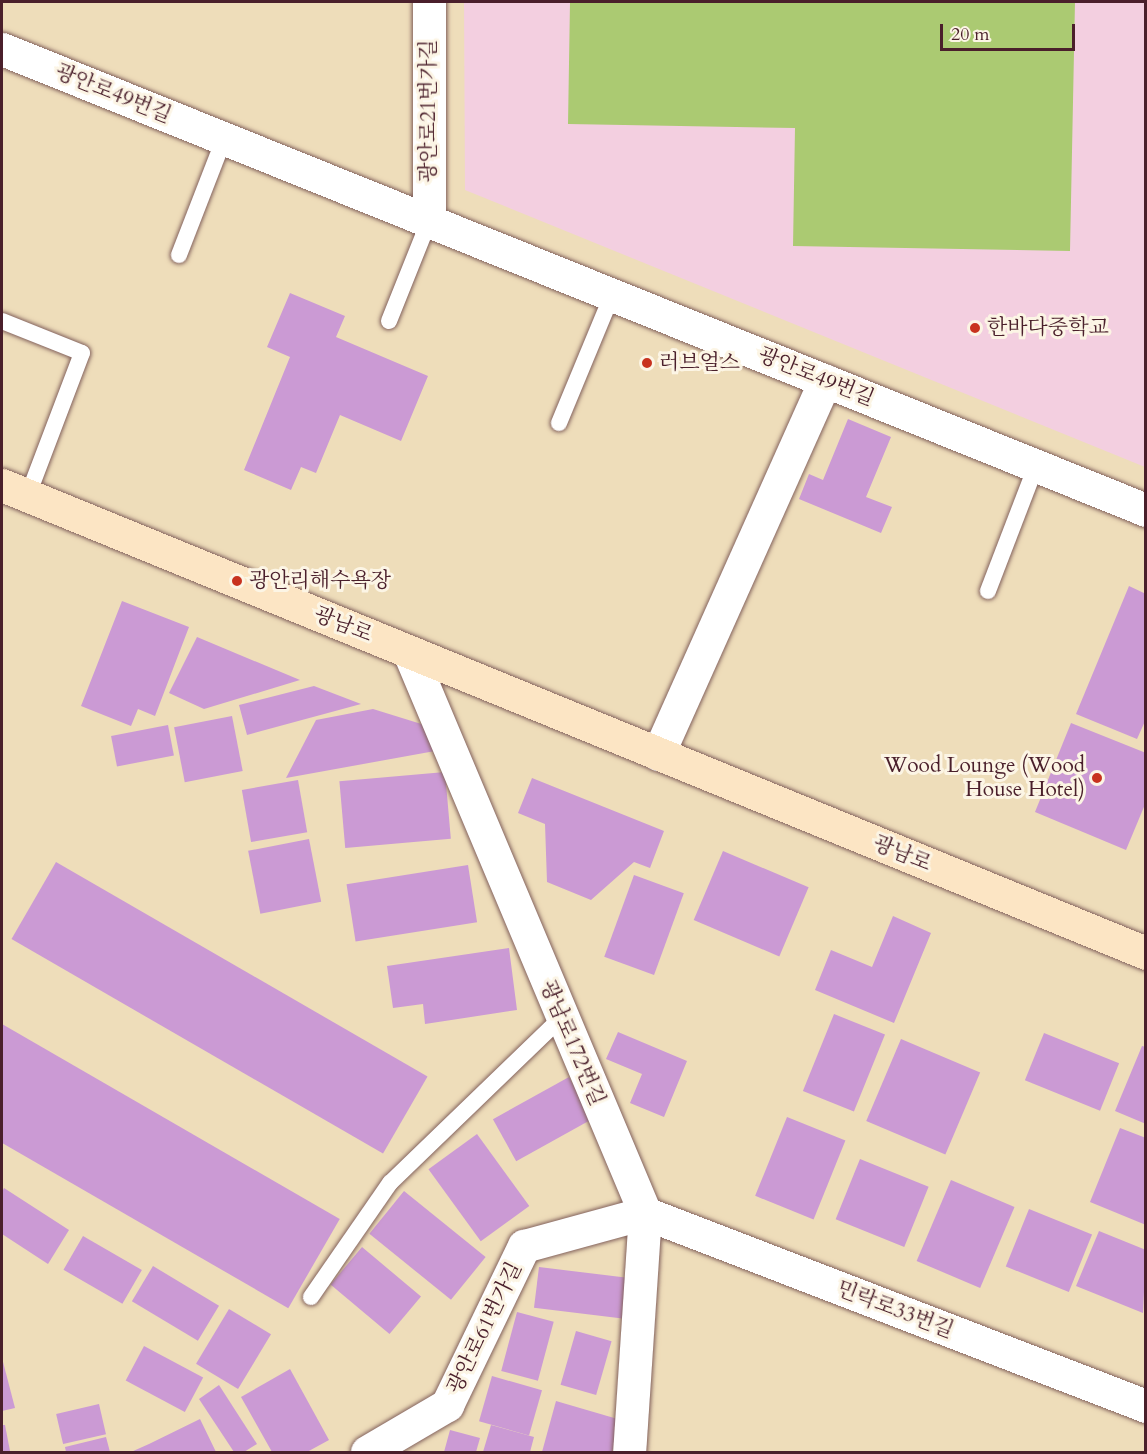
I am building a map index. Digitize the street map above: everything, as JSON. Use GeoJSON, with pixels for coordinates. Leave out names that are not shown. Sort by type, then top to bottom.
{"type":"FeatureCollection","features":[{"type":"Feature","properties":{"kind":"main road","name":"광남로"},"geometry":{"type":"LineString","coordinates":[[15,490],[1146,953]]}},
{"type":"Feature","properties":{"kind":"street","name":"광안로21번가길"},"geometry":{"type":"LineString","coordinates":[[429,2],[429,221]]}},
{"type":"Feature","properties":{"kind":"street","name":"광안로49번길"},"geometry":{"type":"LineString","coordinates":[[2,50],[1146,510]]}},
{"type":"Feature","properties":{"kind":"street"},"geometry":{"type":"LineString","coordinates":[[658,754],[825,381]]}},
{"type":"Feature","properties":{"kind":"street","name":"광남로172번길"},"geometry":{"type":"LineString","coordinates":[[408,652],[645,1213],[629,1452]]}},
{"type":"Feature","properties":{"kind":"street","name":"민락로33번길"},"geometry":{"type":"LineString","coordinates":[[645,1213],[1146,1406]]}},
{"type":"Feature","properties":{"kind":"street","name":"광안로61번가길"},"geometry":{"type":"LineString","coordinates":[[366,1452],[447,1405],[524,1246],[645,1213]]}},
{"type":"Feature","properties":{"kind":"lane"},"geometry":{"type":"LineString","coordinates":[[179,255],[224,139]]}},
{"type":"Feature","properties":{"kind":"lane"},"geometry":{"type":"LineString","coordinates":[[389,321],[429,221]]}},
{"type":"Feature","properties":{"kind":"lane"},"geometry":{"type":"LineString","coordinates":[[559,423],[612,295]]}},
{"type":"Feature","properties":{"kind":"lane","name":"광남로"},"geometry":{"type":"LineString","coordinates":[[2,321],[82,353],[15,490]]}},
{"type":"Feature","properties":{"kind":"lane"},"geometry":{"type":"LineString","coordinates":[[988,591],[1036,466]]}},
{"type":"Feature","properties":{"kind":"lane"},"geometry":{"type":"LineString","coordinates":[[311,1297],[390,1183],[561,1018]]}},
{"type":"Feature","properties":{"kind":"shaded area","name":"한바다중학교"},"geometry":{"type":"Polygon","coordinates":[[[464,2],[1145,2],[1145,467],[465,190],[464,2]]]}},
{"type":"Feature","properties":{"kind":"green space"},"geometry":{"type":"Polygon","coordinates":[[[570,2],[1075,2],[1070,251],[793,246],[795,128],[568,124],[570,2]]]}},
{"type":"Feature","properties":{"kind":"building"},"geometry":{"type":"Polygon","coordinates":[[[290,293],[345,316],[336,337],[428,376],[401,441],[340,415],[316,473],[301,467],[291,490],[244,470],[290,357],[267,347],[290,293]]]}},
{"type":"Feature","properties":{"kind":"building"},"geometry":{"type":"Polygon","coordinates":[[[848,419],[891,437],[866,497],[892,507],[881,533],[799,499],[809,474],[823,480],[848,419]]]}},
{"type":"Feature","properties":{"kind":"building"},"geometry":{"type":"Polygon","coordinates":[[[1129,586],[1146,594],[1146,719],[1137,739],[1076,714],[1129,586]]]}},
{"type":"Feature","properties":{"kind":"building"},"geometry":{"type":"Polygon","coordinates":[[[122,601],[189,627],[155,716],[138,709],[131,726],[81,706],[122,601]]]}},
{"type":"Feature","properties":{"kind":"building"},"geometry":{"type":"Polygon","coordinates":[[[197,637],[300,680],[204,709],[169,693],[197,637]]]}},
{"type":"Feature","properties":{"kind":"building"},"geometry":{"type":"Polygon","coordinates":[[[314,686],[361,704],[247,735],[239,705],[314,686]]]}},
{"type":"Feature","properties":{"kind":"building"},"geometry":{"type":"Polygon","coordinates":[[[373,709],[431,727],[435,751],[286,778],[316,720],[373,709]]]}},
{"type":"Feature","properties":{"kind":"building"},"geometry":{"type":"Polygon","coordinates":[[[232,716],[243,771],[185,782],[174,727],[232,716]]]}},
{"type":"Feature","properties":{"kind":"building","name":"Wood Lounge (Wood House Hotel)"},"geometry":{"type":"Polygon","coordinates":[[[1071,723],[1146,753],[1146,802],[1126,850],[1035,812],[1071,723]]]}},
{"type":"Feature","properties":{"kind":"building"},"geometry":{"type":"Polygon","coordinates":[[[168,725],[174,755],[117,766],[111,736],[168,725]]]}},
{"type":"Feature","properties":{"kind":"building"},"geometry":{"type":"Polygon","coordinates":[[[445,772],[451,839],[345,848],[339,781],[445,772]]]}},
{"type":"Feature","properties":{"kind":"building"},"geometry":{"type":"Polygon","coordinates":[[[532,778],[664,831],[650,868],[634,862],[591,900],[547,882],[545,824],[518,813],[532,778]]]}},
{"type":"Feature","properties":{"kind":"building"},"geometry":{"type":"Polygon","coordinates":[[[298,780],[307,832],[251,842],[242,790],[298,780]]]}},
{"type":"Feature","properties":{"kind":"building"},"geometry":{"type":"Polygon","coordinates":[[[309,839],[321,902],[260,914],[248,851],[309,839]]]}},
{"type":"Feature","properties":{"kind":"building"},"geometry":{"type":"Polygon","coordinates":[[[723,851],[809,887],[779,956],[694,920],[723,851]]]}},
{"type":"Feature","properties":{"kind":"building"},"geometry":{"type":"Polygon","coordinates":[[[56,862],[428,1076],[383,1154],[12,939],[56,862]]]}},
{"type":"Feature","properties":{"kind":"building"},"geometry":{"type":"Polygon","coordinates":[[[468,865],[477,922],[356,942],[347,884],[468,865]]]}},
{"type":"Feature","properties":{"kind":"building"},"geometry":{"type":"Polygon","coordinates":[[[634,875],[684,893],[654,975],[604,957],[634,875]]]}},
{"type":"Feature","properties":{"kind":"building"},"geometry":{"type":"Polygon","coordinates":[[[893,916],[931,933],[894,1023],[815,990],[831,950],[872,967],[893,916]]]}},
{"type":"Feature","properties":{"kind":"building"},"geometry":{"type":"Polygon","coordinates":[[[509,948],[517,1010],[425,1024],[423,1004],[393,1008],[387,966],[509,948]]]}},
{"type":"Feature","properties":{"kind":"building"},"geometry":{"type":"Polygon","coordinates":[[[834,1014],[885,1035],[854,1112],[803,1091],[834,1014]]]}},
{"type":"Feature","properties":{"kind":"building"},"geometry":{"type":"Polygon","coordinates":[[[2,1024],[340,1219],[288,1308],[2,1143],[2,1024]]]}},
{"type":"Feature","properties":{"kind":"building"},"geometry":{"type":"Polygon","coordinates":[[[618,1032],[687,1061],[664,1117],[630,1103],[642,1074],[606,1059],[618,1032]]]}},
{"type":"Feature","properties":{"kind":"building"},"geometry":{"type":"Polygon","coordinates":[[[1044,1033],[1119,1063],[1100,1111],[1025,1080],[1044,1033]]]}},
{"type":"Feature","properties":{"kind":"building"},"geometry":{"type":"Polygon","coordinates":[[[901,1039],[980,1073],[945,1155],[866,1121],[901,1039]]]}},
{"type":"Feature","properties":{"kind":"building"},"geometry":{"type":"Polygon","coordinates":[[[1142,1046],[1146,1047],[1146,1124],[1115,1111],[1142,1046]]]}},
{"type":"Feature","properties":{"kind":"building"},"geometry":{"type":"Polygon","coordinates":[[[569,1077],[592,1119],[516,1161],[493,1119],[569,1077]]]}},
{"type":"Feature","properties":{"kind":"building"},"geometry":{"type":"Polygon","coordinates":[[[787,1117],[845,1141],[814,1219],[755,1196],[787,1117]]]}},
{"type":"Feature","properties":{"kind":"building"},"geometry":{"type":"Polygon","coordinates":[[[1120,1128],[1146,1138],[1146,1225],[1090,1202],[1120,1128]]]}},
{"type":"Feature","properties":{"kind":"building"},"geometry":{"type":"Polygon","coordinates":[[[477,1134],[529,1206],[481,1241],[428,1169],[477,1134]]]}},
{"type":"Feature","properties":{"kind":"building"},"geometry":{"type":"Polygon","coordinates":[[[860,1159],[929,1187],[904,1247],[836,1219],[860,1159]]]}},
{"type":"Feature","properties":{"kind":"building"},"geometry":{"type":"Polygon","coordinates":[[[951,1180],[1015,1207],[980,1288],[917,1261],[951,1180]]]}},
{"type":"Feature","properties":{"kind":"building"},"geometry":{"type":"Polygon","coordinates":[[[4,1188],[69,1230],[48,1264],[2,1234],[2,1192],[4,1188]]]}},
{"type":"Feature","properties":{"kind":"building"},"geometry":{"type":"Polygon","coordinates":[[[404,1191],[486,1257],[451,1300],[369,1234],[404,1191]]]}},
{"type":"Feature","properties":{"kind":"building"},"geometry":{"type":"Polygon","coordinates":[[[1029,1209],[1092,1234],[1069,1292],[1006,1266],[1029,1209]]]}},
{"type":"Feature","properties":{"kind":"building"},"geometry":{"type":"Polygon","coordinates":[[[1099,1231],[1146,1250],[1143,1313],[1076,1286],[1099,1231]]]}},
{"type":"Feature","properties":{"kind":"building"},"geometry":{"type":"Polygon","coordinates":[[[83,1236],[142,1270],[122,1304],[64,1270],[83,1236]]]}},
{"type":"Feature","properties":{"kind":"building"},"geometry":{"type":"Polygon","coordinates":[[[362,1247],[421,1296],[389,1334],[331,1285],[362,1247]]]}},
{"type":"Feature","properties":{"kind":"building"},"geometry":{"type":"Polygon","coordinates":[[[153,1266],[219,1306],[198,1341],[132,1301],[153,1266]]]}},
{"type":"Feature","properties":{"kind":"building"},"geometry":{"type":"Polygon","coordinates":[[[539,1267],[627,1278],[622,1319],[534,1308],[539,1267]]]}},
{"type":"Feature","properties":{"kind":"building"},"geometry":{"type":"Polygon","coordinates":[[[229,1309],[271,1334],[238,1389],[196,1364],[229,1309]]]}},
{"type":"Feature","properties":{"kind":"building"},"geometry":{"type":"Polygon","coordinates":[[[517,1312],[554,1322],[538,1381],[501,1371],[517,1312]]]}},
{"type":"Feature","properties":{"kind":"building"},"geometry":{"type":"Polygon","coordinates":[[[576,1331],[612,1341],[596,1395],[561,1385],[576,1331]]]}},
{"type":"Feature","properties":{"kind":"building"},"geometry":{"type":"Polygon","coordinates":[[[144,1346],[203,1377],[185,1412],[126,1380],[144,1346]]]}},
{"type":"Feature","properties":{"kind":"building"},"geometry":{"type":"Polygon","coordinates":[[[2,1358],[15,1408],[2,1411],[2,1358]]]}},
{"type":"Feature","properties":{"kind":"building"},"geometry":{"type":"Polygon","coordinates":[[[290,1369],[329,1440],[307,1452],[272,1452],[241,1397],[290,1369]]]}},
{"type":"Feature","properties":{"kind":"building"},"geometry":{"type":"Polygon","coordinates":[[[492,1376],[542,1390],[529,1436],[479,1421],[492,1376]]]}},
{"type":"Feature","properties":{"kind":"building"},"geometry":{"type":"Polygon","coordinates":[[[219,1385],[257,1444],[244,1452],[234,1452],[199,1399],[219,1385]]]}},
{"type":"Feature","properties":{"kind":"building"},"geometry":{"type":"Polygon","coordinates":[[[556,1401],[621,1420],[612,1452],[542,1452],[556,1401]]]}},
{"type":"Feature","properties":{"kind":"building"},"geometry":{"type":"Polygon","coordinates":[[[99,1404],[106,1434],[63,1444],[56,1414],[99,1404]]]}},
{"type":"Feature","properties":{"kind":"building"},"geometry":{"type":"Polygon","coordinates":[[[200,1419],[216,1452],[131,1452],[149,1444],[200,1419]]]}},
{"type":"Feature","properties":{"kind":"building"},"geometry":{"type":"Polygon","coordinates":[[[2,1425],[5,1425],[10,1451],[2,1452],[2,1425]]]}},
{"type":"Feature","properties":{"kind":"building"},"geometry":{"type":"Polygon","coordinates":[[[491,1425],[534,1437],[530,1452],[483,1452],[491,1425]]]}},
{"type":"Feature","properties":{"kind":"building"},"geometry":{"type":"Polygon","coordinates":[[[450,1430],[480,1438],[476,1452],[444,1452],[450,1430]]]}},
{"type":"Feature","properties":{"kind":"building"},"geometry":{"type":"Polygon","coordinates":[[[106,1437],[110,1452],[66,1452],[65,1447],[106,1437]]]}},
{"type":"Feature","properties":{"kind":"place","name":"한바다중학교"},"geometry":{"type":"Point","coordinates":[975,328]}},
{"type":"Feature","properties":{"kind":"place","name":"러브얼스"},"geometry":{"type":"Point","coordinates":[647,363]}},
{"type":"Feature","properties":{"kind":"place","name":"광안리해수욕장"},"geometry":{"type":"Point","coordinates":[237,581]}},
{"type":"Feature","properties":{"kind":"place","name":"Wood Lounge (Wood House Hotel)"},"geometry":{"type":"Point","coordinates":[1097,778]}}]}
